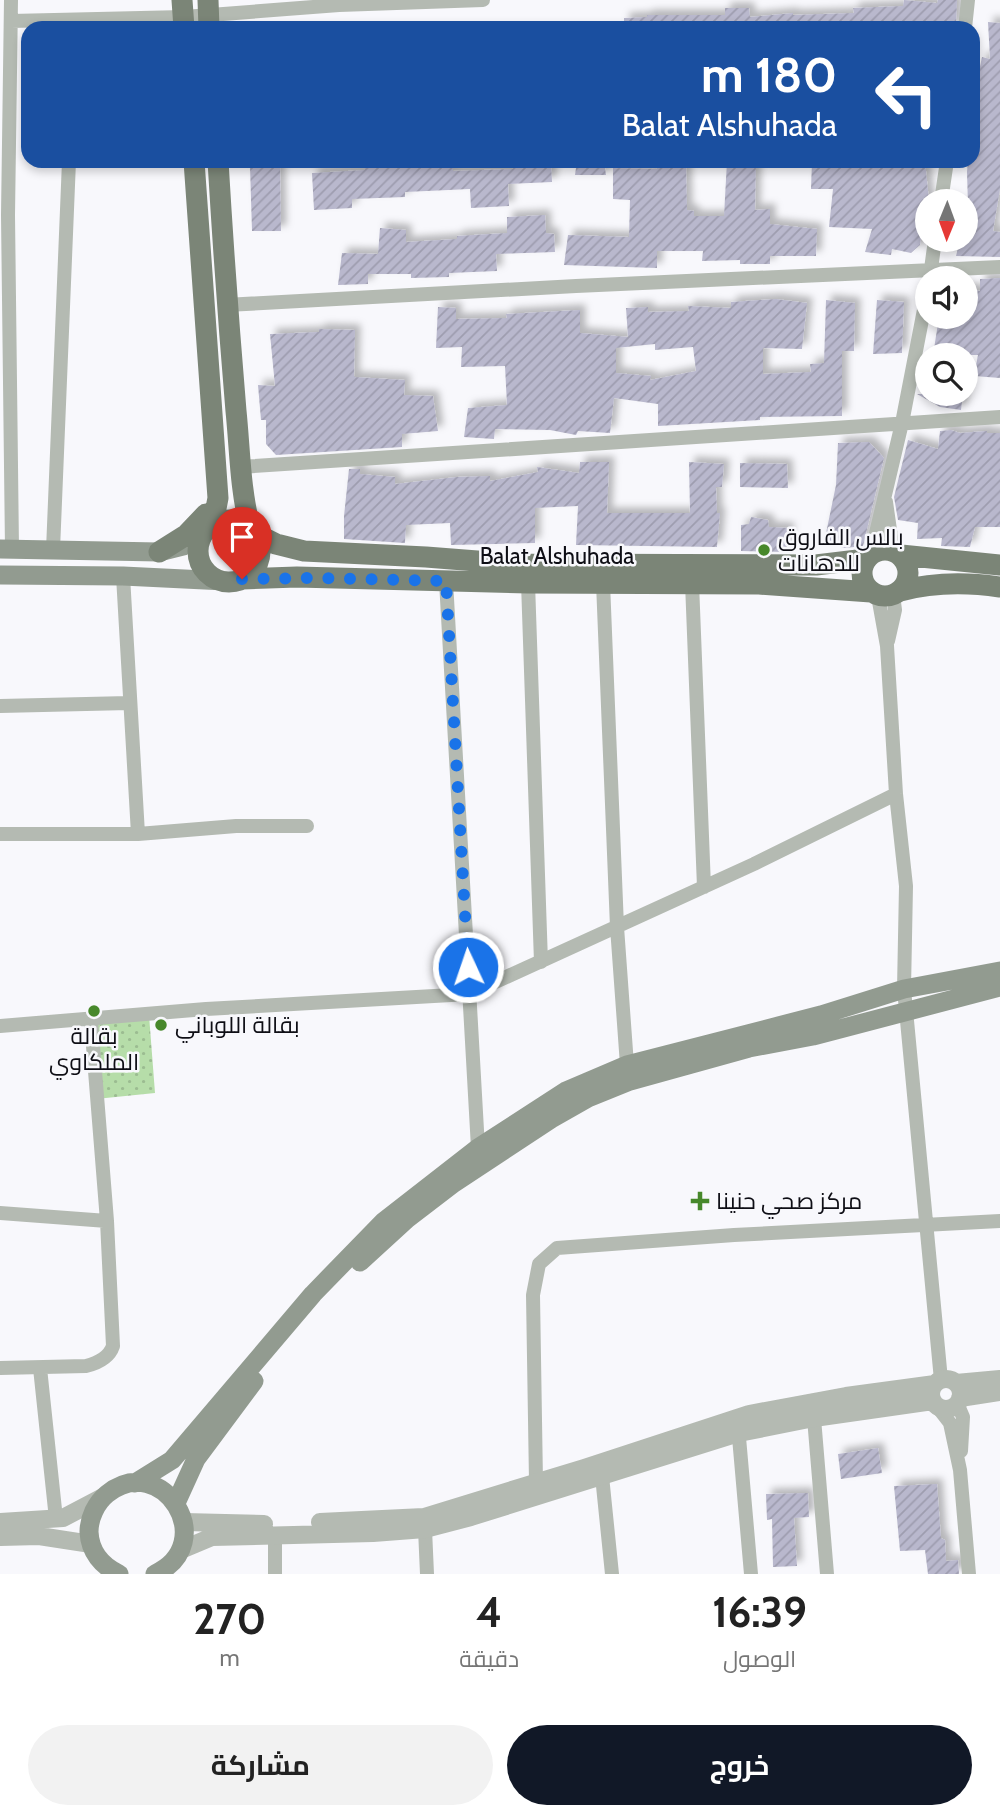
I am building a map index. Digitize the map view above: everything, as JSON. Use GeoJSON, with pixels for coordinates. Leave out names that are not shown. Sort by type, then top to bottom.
{"type":"FeatureCollection","features":[{"type":"Feature","properties":{"kind":"main road"},"geometry":{"type":"LineString","coordinates":[[194,168],[218,498],[208,529],[200,542],[200,559],[209,574],[233,580],[250,574],[261,551],[243,497],[226,305],[218,168]]}},
{"type":"Feature","properties":{"kind":"main road"},"geometry":{"type":"LineString","coordinates":[[218,498],[233,502],[243,497]]}},
{"type":"Feature","properties":{"kind":"main road"},"geometry":{"type":"LineString","coordinates":[[159,552],[179,540],[197,524],[218,498]]}},
{"type":"Feature","properties":{"kind":"main road"},"geometry":{"type":"LineString","coordinates":[[6,549],[159,552],[183,546],[208,529],[228,520],[236,520],[253,531]]}},
{"type":"Feature","properties":{"kind":"main road","name":"Balat Alshuhada"},"geometry":{"type":"LineString","coordinates":[[253,531],[286,548],[304,551],[552,565],[816,565],[869,557]]}},
{"type":"Feature","properties":{"kind":"main road"},"geometry":{"type":"LineString","coordinates":[[279,577],[278,565],[286,548]]}},
{"type":"Feature","properties":{"kind":"main road"},"geometry":{"type":"LineString","coordinates":[[897,553],[906,561],[909,578],[886,594],[863,580],[863,566],[869,557],[878,551],[897,553],[1000,565]]}},
{"type":"Feature","properties":{"kind":"main road","name":"Balat Alshuhada"},"geometry":{"type":"LineString","coordinates":[[0,575],[233,580],[279,577],[528,583],[759,584],[886,594],[922,585],[954,583],[1000,587]]}},
{"type":"Feature","properties":{"kind":"main road"},"geometry":{"type":"LineString","coordinates":[[119,1574],[95,1560],[89,1531],[91,1519],[103,1497],[113,1490],[135,1483],[172,1460],[313,1294],[383,1222],[478,1148],[566,1091],[627,1065],[821,1015],[904,989],[1000,971]]}},
{"type":"Feature","properties":{"kind":"main road"},"geometry":{"type":"LineString","coordinates":[[176,1503],[186,1477],[207,1441],[282,1347],[367,1256],[407,1219],[454,1183],[551,1119],[588,1098],[630,1082],[749,1048],[813,1035],[1000,986]]}},
{"type":"Feature","properties":{"kind":"main road"},"geometry":{"type":"LineString","coordinates":[[135,1483],[158,1488],[176,1503],[184,1522],[181,1550],[168,1567],[155,1574]]}},
{"type":"Feature","properties":{"kind":"street"},"geometry":{"type":"LineString","coordinates":[[6,549],[4,215],[11,0]]}},
{"type":"Feature","properties":{"kind":"street"},"geometry":{"type":"LineString","coordinates":[[101,21],[339,3],[483,0]]}},
{"type":"Feature","properties":{"kind":"street"},"geometry":{"type":"LineString","coordinates":[[966,21],[968,0]]}},
{"type":"Feature","properties":{"kind":"street"},"geometry":{"type":"LineString","coordinates":[[11,21],[21,21]]}},
{"type":"Feature","properties":{"kind":"street"},"geometry":{"type":"LineString","coordinates":[[53,550],[69,168]]}},
{"type":"Feature","properties":{"kind":"street"},"geometry":{"type":"LineString","coordinates":[[943,189],[946,168]]}},
{"type":"Feature","properties":{"kind":"street"},"geometry":{"type":"LineString","coordinates":[[978,269],[1000,267]]}},
{"type":"Feature","properties":{"kind":"street"},"geometry":{"type":"LineString","coordinates":[[226,305],[915,274]]}},
{"type":"Feature","properties":{"kind":"street"},"geometry":{"type":"LineString","coordinates":[[869,557],[902,424],[920,329]]}},
{"type":"Feature","properties":{"kind":"street"},"geometry":{"type":"LineString","coordinates":[[240,467],[1000,417]]}},
{"type":"Feature","properties":{"kind":"street"},"geometry":{"type":"LineString","coordinates":[[885,494],[897,553]]}},
{"type":"Feature","properties":{"kind":"street"},"geometry":{"type":"LineString","coordinates":[[123,576],[138,834]]}},
{"type":"Feature","properties":{"kind":"street"},"geometry":{"type":"LineString","coordinates":[[446,581],[478,1148]]}},
{"type":"Feature","properties":{"kind":"street"},"geometry":{"type":"LineString","coordinates":[[528,583],[541,962]]}},
{"type":"Feature","properties":{"kind":"street"},"geometry":{"type":"LineString","coordinates":[[603,583],[617,927],[627,1065]]}},
{"type":"Feature","properties":{"kind":"street"},"geometry":{"type":"LineString","coordinates":[[692,583],[704,887]]}},
{"type":"Feature","properties":{"kind":"street"},"geometry":{"type":"LineString","coordinates":[[886,594],[896,794],[906,886],[904,989],[945,1394],[960,1470],[969,1574]]}},
{"type":"Feature","properties":{"kind":"street"},"geometry":{"type":"LineString","coordinates":[[0,706],[129,703]]}},
{"type":"Feature","properties":{"kind":"street"},"geometry":{"type":"LineString","coordinates":[[0,1027],[206,1009],[469,994],[704,887],[896,794]]}},
{"type":"Feature","properties":{"kind":"street"},"geometry":{"type":"LineString","coordinates":[[0,834],[138,834],[236,826],[307,826]]}},
{"type":"Feature","properties":{"kind":"street"},"geometry":{"type":"LineString","coordinates":[[0,1368],[86,1366],[97,1363],[111,1351],[114,1339],[107,1221],[91,1021]]}},
{"type":"Feature","properties":{"kind":"street"},"geometry":{"type":"LineString","coordinates":[[0,1213],[107,1221]]}},
{"type":"Feature","properties":{"kind":"street"},"geometry":{"type":"LineString","coordinates":[[536,1482],[533,1295],[539,1264],[557,1248],[1000,1221]]}},
{"type":"Feature","properties":{"kind":"street"},"geometry":{"type":"LineString","coordinates":[[40,1368],[55,1519]]}},
{"type":"Feature","properties":{"kind":"street"},"geometry":{"type":"LineString","coordinates":[[181,1550],[212,1537],[425,1529],[602,1476],[698,1444],[738,1425],[814,1418],[945,1394],[1000,1379]]}},
{"type":"Feature","properties":{"kind":"street"},"geometry":{"type":"LineString","coordinates":[[184,1522],[273,1524],[411,1519],[835,1398],[1000,1392]]}},
{"type":"Feature","properties":{"kind":"street"},"geometry":{"type":"LineString","coordinates":[[945,1394],[963,1417],[960,1470]]}},
{"type":"Feature","properties":{"kind":"street"},"geometry":{"type":"LineString","coordinates":[[814,1418],[827,1574]]}},
{"type":"Feature","properties":{"kind":"street"},"geometry":{"type":"LineString","coordinates":[[738,1425],[751,1574]]}},
{"type":"Feature","properties":{"kind":"street"},"geometry":{"type":"LineString","coordinates":[[602,1476],[612,1574]]}},
{"type":"Feature","properties":{"kind":"street"},"geometry":{"type":"LineString","coordinates":[[0,1522],[55,1519],[71,1515],[103,1497]]}},
{"type":"Feature","properties":{"kind":"street"},"geometry":{"type":"LineString","coordinates":[[425,1529],[427,1574]]}},
{"type":"Feature","properties":{"kind":"street"},"geometry":{"type":"LineString","coordinates":[[275,1535],[275,1574]]}},
{"type":"Feature","properties":{"kind":"street"},"geometry":{"type":"LineString","coordinates":[[0,1537],[39,1536],[95,1560]]}},
{"type":"Feature","properties":{"kind":"green space"},"geometry":{"type":"Polygon","coordinates":[[[149,1015],[155,1093],[96,1099],[91,1021],[149,1015]]]}},
{"type":"Feature","properties":{"kind":"building"},"geometry":{"type":"Polygon","coordinates":[[[904,0],[937,3],[938,0],[957,0],[956,21],[624,21],[624,18],[647,15],[725,15],[725,8],[749,8],[750,17],[793,13],[854,13],[853,8],[903,6],[904,0]]]}},
{"type":"Feature","properties":{"kind":"building"},"geometry":{"type":"Polygon","coordinates":[[[988,22],[1000,23],[1000,189],[993,231],[1000,232],[1000,257],[956,256],[957,252],[978,252],[978,189],[968,189],[967,172],[967,168],[980,168],[982,57],[990,59],[988,22]]]}},
{"type":"Feature","properties":{"kind":"building"},"geometry":{"type":"Polygon","coordinates":[[[250,168],[280,168],[281,231],[252,231],[250,168]]]}},
{"type":"Feature","properties":{"kind":"building"},"geometry":{"type":"Polygon","coordinates":[[[551,168],[552,182],[508,184],[509,206],[471,208],[470,189],[405,192],[405,197],[352,199],[352,208],[314,210],[312,173],[551,168]]]}},
{"type":"Feature","properties":{"kind":"building"},"geometry":{"type":"Polygon","coordinates":[[[576,168],[605,168],[606,175],[575,175],[576,168]]]}},
{"type":"Feature","properties":{"kind":"building"},"geometry":{"type":"Polygon","coordinates":[[[613,168],[686,168],[687,210],[694,211],[694,216],[724,216],[727,168],[756,168],[755,210],[770,209],[770,224],[817,229],[816,256],[770,256],[770,264],[740,264],[740,260],[702,261],[703,251],[657,251],[657,268],[564,265],[568,235],[629,237],[630,200],[613,199],[613,168]]]}},
{"type":"Feature","properties":{"kind":"building"},"geometry":{"type":"Polygon","coordinates":[[[812,168],[926,168],[928,189],[915,189],[915,249],[911,253],[892,249],[891,255],[865,252],[872,229],[829,227],[833,189],[811,189],[812,168]]]}},
{"type":"Feature","properties":{"kind":"building"},"geometry":{"type":"Polygon","coordinates":[[[545,215],[546,233],[554,234],[555,252],[496,254],[497,271],[411,278],[411,274],[368,274],[368,284],[338,285],[342,253],[378,254],[380,228],[406,230],[406,242],[457,239],[457,236],[507,233],[507,217],[545,215]]]}},
{"type":"Feature","properties":{"kind":"building"},"geometry":{"type":"Polygon","coordinates":[[[1000,278],[1000,378],[978,376],[978,343],[935,343],[937,329],[978,329],[980,279],[1000,278]]]}},
{"type":"Feature","properties":{"kind":"building"},"geometry":{"type":"Polygon","coordinates":[[[776,299],[807,303],[802,349],[763,348],[763,374],[811,372],[810,364],[824,363],[826,300],[855,303],[854,351],[842,351],[842,416],[760,417],[760,420],[658,426],[658,404],[614,398],[610,433],[578,431],[576,435],[550,430],[495,429],[494,439],[464,437],[468,408],[507,405],[505,366],[461,367],[462,347],[436,348],[438,307],[456,308],[456,319],[507,318],[506,314],[580,310],[580,333],[628,337],[626,308],[648,307],[648,312],[689,311],[688,306],[731,308],[731,302],[776,299]],[[655,344],[616,348],[616,373],[651,376],[650,380],[696,371],[693,347],[655,350],[655,344]]]}},
{"type":"Feature","properties":{"kind":"building"},"geometry":{"type":"Polygon","coordinates":[[[877,300],[904,302],[902,353],[873,354],[877,300]]]}},
{"type":"Feature","properties":{"kind":"building"},"geometry":{"type":"Polygon","coordinates":[[[319,329],[355,330],[354,377],[405,380],[404,395],[433,396],[438,431],[402,434],[402,447],[276,455],[266,444],[266,420],[261,420],[258,385],[275,386],[270,334],[319,332],[319,329]]]}},
{"type":"Feature","properties":{"kind":"building"},"geometry":{"type":"Polygon","coordinates":[[[938,406],[962,406],[961,410],[938,406]]]}},
{"type":"Feature","properties":{"kind":"building"},"geometry":{"type":"Polygon","coordinates":[[[940,431],[960,433],[1000,433],[1000,527],[975,527],[970,547],[941,546],[942,538],[917,539],[918,523],[898,520],[894,497],[908,440],[938,449],[940,431]]]}},
{"type":"Feature","properties":{"kind":"building"},"geometry":{"type":"Polygon","coordinates":[[[869,442],[884,458],[863,546],[845,548],[824,543],[836,485],[838,443],[869,442]]]}},
{"type":"Feature","properties":{"kind":"building"},"geometry":{"type":"Polygon","coordinates":[[[580,462],[609,462],[607,513],[690,513],[689,462],[724,464],[722,487],[716,487],[717,513],[720,513],[717,547],[576,545],[578,506],[535,508],[535,543],[451,545],[450,523],[406,525],[405,543],[344,539],[349,469],[360,469],[360,474],[395,477],[395,484],[457,477],[490,476],[490,481],[538,472],[537,467],[579,473],[580,462]]]}},
{"type":"Feature","properties":{"kind":"building"},"geometry":{"type":"Polygon","coordinates":[[[740,463],[787,464],[788,488],[740,487],[740,463]]]}},
{"type":"Feature","properties":{"kind":"building"},"geometry":{"type":"Polygon","coordinates":[[[751,517],[768,520],[769,527],[789,528],[786,552],[741,551],[741,525],[749,524],[751,517]]]}},
{"type":"Feature","properties":{"kind":"building"},"geometry":{"type":"Polygon","coordinates":[[[878,1448],[882,1473],[841,1479],[838,1454],[878,1448]]]}},
{"type":"Feature","properties":{"kind":"building"},"geometry":{"type":"Polygon","coordinates":[[[937,1484],[941,1538],[945,1540],[946,1561],[958,1560],[959,1574],[928,1574],[925,1550],[900,1551],[894,1486],[937,1484]]]}},
{"type":"Feature","properties":{"kind":"building"},"geometry":{"type":"Polygon","coordinates":[[[808,1493],[809,1517],[794,1518],[797,1566],[773,1567],[772,1519],[767,1520],[766,1494],[808,1493]]]}},
{"type":"Feature","properties":{"kind":"place","name":"بالس الفاروق للدهانات"},"geometry":{"type":"Point","coordinates":[764,550]}},
{"type":"Feature","properties":{"kind":"place","name":"بقالة الملكاوي"},"geometry":{"type":"Point","coordinates":[94,1011]}},
{"type":"Feature","properties":{"kind":"place","name":"بقالة اللوباني"},"geometry":{"type":"Point","coordinates":[161,1025]}},
{"type":"Feature","properties":{"kind":"place","name":"مركز صحي حنينا"},"geometry":{"type":"Point","coordinates":[700,1201]}},
{"type":"Feature","properties":{"kind":"route"},"geometry":{"type":"LineString","coordinates":[[242,579],[279,577],[446,581],[468,967]]}}]}
